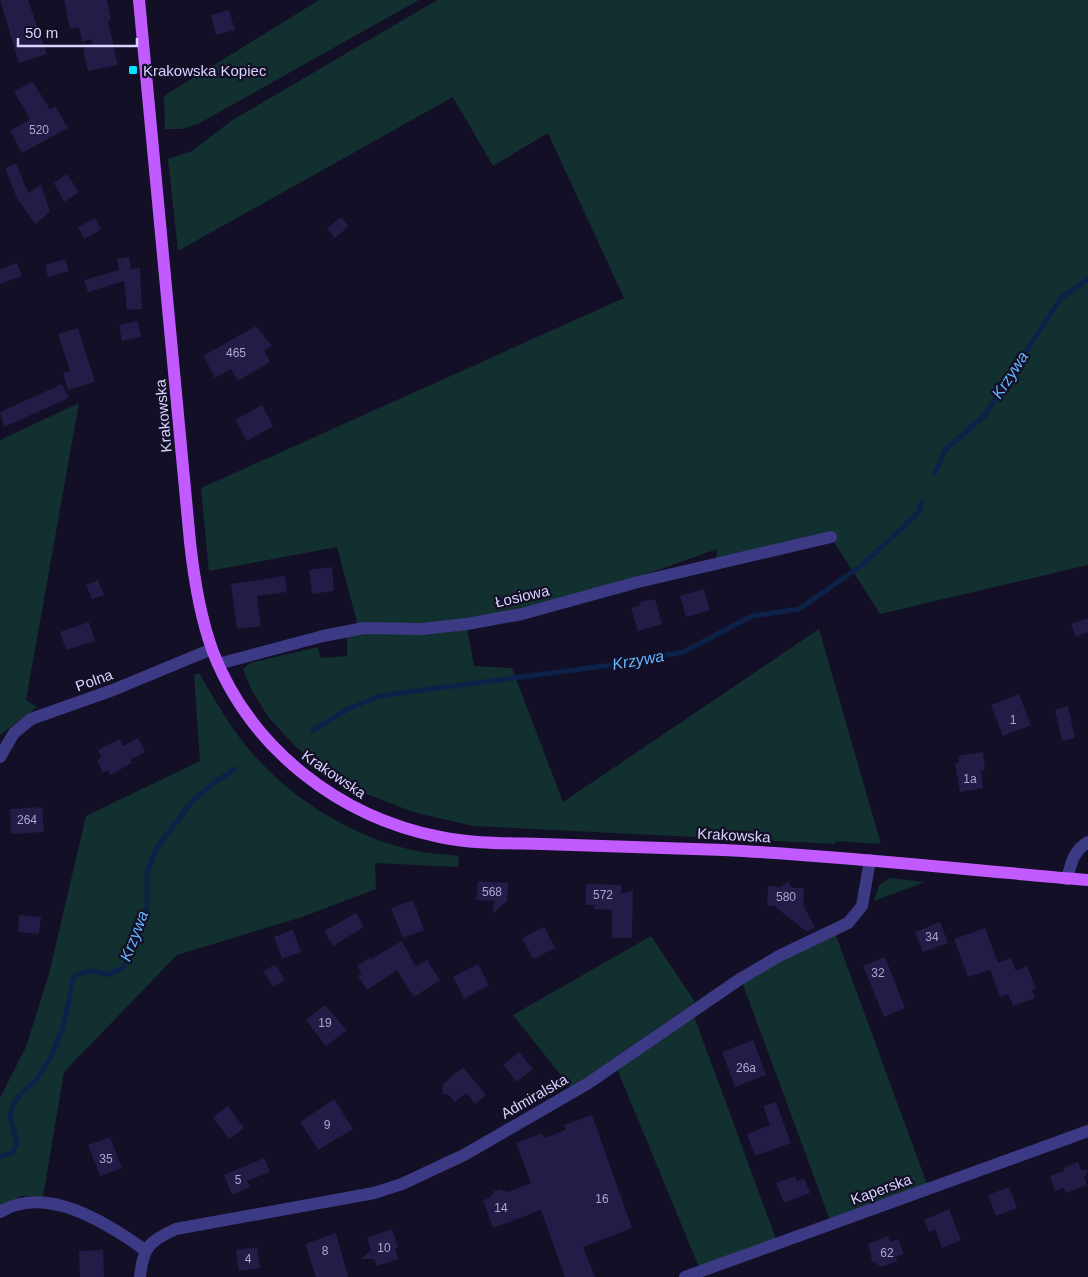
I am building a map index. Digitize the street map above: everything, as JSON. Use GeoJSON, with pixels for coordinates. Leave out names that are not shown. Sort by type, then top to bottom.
{"type":"FeatureCollection","features":[{"type":"Feature","properties":{"kind":"main road","name":"Krakowska"},"geometry":{"type":"LineString","coordinates":[[139,0],[190,542],[201,613],[218,664],[238,701],[256,727],[291,765],[335,798],[393,825],[436,836],[463,840],[759,852],[1088,880]]}},
{"type":"Feature","properties":{"kind":"street","name":"Łosiowa"},"geometry":{"type":"LineString","coordinates":[[218,664],[324,636],[364,628],[422,629],[467,624],[522,614],[638,582],[831,537]]}},
{"type":"Feature","properties":{"kind":"street","name":"Polna"},"geometry":{"type":"LineString","coordinates":[[0,757],[14,733],[31,719],[113,690],[212,649]]}},
{"type":"Feature","properties":{"kind":"street"},"geometry":{"type":"LineString","coordinates":[[1067,879],[1075,854],[1080,847],[1088,842]]}},
{"type":"Feature","properties":{"kind":"street","name":"Admiralska"},"geometry":{"type":"LineString","coordinates":[[145,1250],[152,1242],[176,1229],[374,1193],[402,1184],[464,1155],[580,1088],[740,979],[795,948],[848,923],[862,906],[870,860]]}},
{"type":"Feature","properties":{"kind":"street","name":"Kaperska"},"geometry":{"type":"LineString","coordinates":[[685,1277],[1088,1131]]}},
{"type":"Feature","properties":{"kind":"street"},"geometry":{"type":"LineString","coordinates":[[0,1212],[6,1208],[39,1202],[65,1207],[92,1217],[122,1233],[145,1250],[140,1277]]}},
{"type":"Feature","properties":{"kind":"green space"},"geometry":{"type":"Polygon","coordinates":[[[319,0],[419,0],[198,124],[182,129],[165,129],[164,96],[319,0]]]}},
{"type":"Feature","properties":{"kind":"green space"},"geometry":{"type":"Polygon","coordinates":[[[437,0],[1088,0],[1088,565],[880,614],[829,534],[716,559],[717,549],[572,597],[498,615],[407,627],[358,626],[337,547],[209,571],[201,488],[624,298],[548,133],[493,166],[453,97],[178,251],[168,159],[192,151],[231,121],[437,0]]]}},
{"type":"Feature","properties":{"kind":"green space"},"geometry":{"type":"Polygon","coordinates":[[[79,403],[26,700],[37,707],[0,735],[0,440],[79,403]]]}},
{"type":"Feature","properties":{"kind":"green space"},"geometry":{"type":"Polygon","coordinates":[[[467,628],[474,666],[512,668],[563,802],[819,629],[881,844],[836,841],[835,844],[473,826],[413,812],[354,789],[320,767],[295,746],[269,718],[252,691],[243,669],[250,663],[318,647],[321,658],[347,656],[347,637],[364,633],[467,628]]]}},
{"type":"Feature","properties":{"kind":"green space"},"geometry":{"type":"Polygon","coordinates":[[[199,673],[227,720],[247,747],[282,783],[302,798],[345,826],[393,845],[427,853],[459,856],[458,867],[375,863],[376,889],[302,917],[177,955],[64,1072],[43,1197],[22,1196],[0,1206],[0,1098],[26,1047],[49,974],[86,816],[200,761],[194,675],[199,673]]]}},
{"type":"Feature","properties":{"kind":"green space"},"geometry":{"type":"Polygon","coordinates":[[[890,878],[925,882],[874,901],[879,885],[890,878]]]}},
{"type":"Feature","properties":{"kind":"green space"},"geometry":{"type":"Polygon","coordinates":[[[835,933],[927,1184],[830,1220],[742,982],[835,933]]]}},
{"type":"Feature","properties":{"kind":"green space"},"geometry":{"type":"Polygon","coordinates":[[[651,936],[695,1002],[571,1088],[513,1015],[651,936]]]}},
{"type":"Feature","properties":{"kind":"green space"},"geometry":{"type":"Polygon","coordinates":[[[694,1016],[776,1239],[699,1267],[617,1069],[694,1016]]]}},
{"type":"Feature","properties":{"kind":"building"},"geometry":{"type":"Polygon","coordinates":[[[0,0],[28,0],[47,54],[19,63],[0,0]]]}},
{"type":"Feature","properties":{"kind":"building"},"geometry":{"type":"Polygon","coordinates":[[[64,0],[107,0],[111,21],[108,21],[118,65],[88,71],[83,49],[93,43],[91,39],[82,42],[79,27],[70,29],[64,0]]]}},
{"type":"Feature","properties":{"kind":"building"},"geometry":{"type":"Polygon","coordinates":[[[229,10],[235,30],[216,35],[211,15],[229,10]]]}},
{"type":"Feature","properties":{"kind":"building"},"geometry":{"type":"Polygon","coordinates":[[[32,81],[50,109],[55,106],[68,128],[22,153],[10,131],[30,119],[14,92],[32,81]]]}},
{"type":"Feature","properties":{"kind":"building"},"geometry":{"type":"Polygon","coordinates":[[[16,163],[28,193],[41,184],[50,212],[35,224],[17,198],[5,168],[16,163]]]}},
{"type":"Feature","properties":{"kind":"building"},"geometry":{"type":"Polygon","coordinates":[[[67,174],[79,192],[64,202],[54,183],[67,174]]]}},
{"type":"Feature","properties":{"kind":"building"},"geometry":{"type":"Polygon","coordinates":[[[341,217],[349,226],[335,238],[327,228],[341,217]]]}},
{"type":"Feature","properties":{"kind":"building"},"geometry":{"type":"Polygon","coordinates":[[[95,218],[101,230],[84,239],[78,227],[95,218]]]}},
{"type":"Feature","properties":{"kind":"building"},"geometry":{"type":"Polygon","coordinates":[[[129,257],[131,269],[140,268],[142,309],[127,310],[124,281],[88,292],[84,280],[119,270],[117,259],[129,257]]]}},
{"type":"Feature","properties":{"kind":"building"},"geometry":{"type":"Polygon","coordinates":[[[65,259],[69,271],[48,277],[45,265],[65,259]]]}},
{"type":"Feature","properties":{"kind":"building"},"geometry":{"type":"Polygon","coordinates":[[[17,263],[22,276],[0,284],[0,269],[17,263]]]}},
{"type":"Feature","properties":{"kind":"building"},"geometry":{"type":"Polygon","coordinates":[[[138,321],[141,337],[122,341],[119,325],[138,321]]]}},
{"type":"Feature","properties":{"kind":"building"},"geometry":{"type":"Polygon","coordinates":[[[256,326],[272,346],[264,351],[270,362],[238,381],[231,369],[215,378],[203,356],[256,326]]]}},
{"type":"Feature","properties":{"kind":"building"},"geometry":{"type":"Polygon","coordinates":[[[78,328],[95,382],[68,390],[63,373],[70,371],[58,334],[78,328]]]}},
{"type":"Feature","properties":{"kind":"building"},"geometry":{"type":"Polygon","coordinates":[[[62,384],[69,398],[4,427],[0,412],[62,384]]]}},
{"type":"Feature","properties":{"kind":"building"},"geometry":{"type":"Polygon","coordinates":[[[262,405],[273,426],[247,441],[235,420],[262,405]]]}},
{"type":"Feature","properties":{"kind":"building"},"geometry":{"type":"Polygon","coordinates":[[[332,567],[334,591],[312,594],[309,570],[332,567]]]}},
{"type":"Feature","properties":{"kind":"building"},"geometry":{"type":"Polygon","coordinates":[[[285,576],[287,592],[257,596],[261,626],[237,629],[231,584],[285,576]]]}},
{"type":"Feature","properties":{"kind":"building"},"geometry":{"type":"Polygon","coordinates":[[[98,580],[104,595],[92,599],[86,585],[98,580]]]}},
{"type":"Feature","properties":{"kind":"building"},"geometry":{"type":"Polygon","coordinates":[[[704,589],[710,610],[686,617],[680,596],[704,589]]]}},
{"type":"Feature","properties":{"kind":"building"},"geometry":{"type":"Polygon","coordinates":[[[655,599],[662,624],[638,631],[631,608],[640,605],[639,602],[655,599]]]}},
{"type":"Feature","properties":{"kind":"building"},"geometry":{"type":"Polygon","coordinates":[[[1088,618],[1088,632],[1076,637],[1071,624],[1088,618]]]}},
{"type":"Feature","properties":{"kind":"building"},"geometry":{"type":"Polygon","coordinates":[[[89,622],[95,641],[66,650],[60,632],[89,622]]]}},
{"type":"Feature","properties":{"kind":"building"},"geometry":{"type":"Polygon","coordinates":[[[1019,694],[1031,725],[1003,736],[991,705],[1019,694]]]}},
{"type":"Feature","properties":{"kind":"building"},"geometry":{"type":"Polygon","coordinates":[[[1068,706],[1075,738],[1062,741],[1055,710],[1068,706]]]}},
{"type":"Feature","properties":{"kind":"building"},"geometry":{"type":"Polygon","coordinates":[[[138,738],[145,752],[130,760],[132,763],[110,775],[108,770],[103,773],[97,760],[101,758],[98,750],[120,739],[123,746],[138,738]]]}},
{"type":"Feature","properties":{"kind":"building"},"geometry":{"type":"Polygon","coordinates":[[[983,752],[985,770],[981,771],[983,788],[960,792],[955,763],[959,763],[958,756],[983,752]]]}},
{"type":"Feature","properties":{"kind":"building"},"geometry":{"type":"Polygon","coordinates":[[[42,807],[44,832],[11,834],[10,809],[42,807]]]}},
{"type":"Feature","properties":{"kind":"building"},"geometry":{"type":"Polygon","coordinates":[[[478,881],[508,883],[507,901],[493,913],[494,901],[476,900],[478,881]]]}},
{"type":"Feature","properties":{"kind":"building"},"geometry":{"type":"Polygon","coordinates":[[[788,881],[792,888],[804,888],[803,905],[815,927],[807,932],[774,906],[767,906],[768,886],[781,887],[788,881]]]}},
{"type":"Feature","properties":{"kind":"building"},"geometry":{"type":"Polygon","coordinates":[[[586,884],[621,885],[621,894],[633,890],[632,938],[612,938],[612,910],[594,909],[594,905],[586,905],[586,884]]]}},
{"type":"Feature","properties":{"kind":"building"},"geometry":{"type":"Polygon","coordinates":[[[413,900],[424,930],[403,938],[391,908],[413,900]]]}},
{"type":"Feature","properties":{"kind":"building"},"geometry":{"type":"Polygon","coordinates":[[[356,913],[364,927],[333,946],[324,931],[356,913]]]}},
{"type":"Feature","properties":{"kind":"building"},"geometry":{"type":"Polygon","coordinates":[[[19,915],[41,917],[39,934],[18,932],[19,915]]]}},
{"type":"Feature","properties":{"kind":"building"},"geometry":{"type":"Polygon","coordinates":[[[940,922],[948,943],[923,952],[915,932],[940,922]]]}},
{"type":"Feature","properties":{"kind":"building"},"geometry":{"type":"Polygon","coordinates":[[[544,927],[555,948],[533,959],[522,938],[544,927]]]}},
{"type":"Feature","properties":{"kind":"building"},"geometry":{"type":"Polygon","coordinates":[[[985,928],[998,963],[1011,958],[1016,971],[1027,966],[1036,989],[1032,990],[1035,998],[1013,1006],[1008,994],[1000,997],[990,970],[968,977],[954,939],[985,928]]]}},
{"type":"Feature","properties":{"kind":"building"},"geometry":{"type":"Polygon","coordinates":[[[293,930],[301,952],[282,959],[274,937],[293,930]]]}},
{"type":"Feature","properties":{"kind":"building"},"geometry":{"type":"Polygon","coordinates":[[[402,941],[416,967],[427,960],[440,980],[414,997],[397,970],[367,990],[358,976],[362,974],[357,966],[370,957],[371,959],[402,941]]]}},
{"type":"Feature","properties":{"kind":"building"},"geometry":{"type":"Polygon","coordinates":[[[885,957],[905,1008],[884,1017],[863,966],[885,957]]]}},
{"type":"Feature","properties":{"kind":"building"},"geometry":{"type":"Polygon","coordinates":[[[478,964],[489,985],[464,999],[453,977],[478,964]]]}},
{"type":"Feature","properties":{"kind":"building"},"geometry":{"type":"Polygon","coordinates":[[[275,965],[285,980],[273,987],[263,971],[275,965]]]}},
{"type":"Feature","properties":{"kind":"building"},"geometry":{"type":"Polygon","coordinates":[[[325,1005],[347,1030],[326,1046],[306,1020],[325,1005]]]}},
{"type":"Feature","properties":{"kind":"building"},"geometry":{"type":"Polygon","coordinates":[[[753,1040],[766,1075],[735,1087],[722,1052],[753,1040]]]}},
{"type":"Feature","properties":{"kind":"building"},"geometry":{"type":"Polygon","coordinates":[[[519,1052],[533,1069],[517,1082],[503,1065],[519,1052]]]}},
{"type":"Feature","properties":{"kind":"building"},"geometry":{"type":"Polygon","coordinates":[[[463,1067],[486,1095],[475,1104],[466,1093],[455,1102],[449,1095],[442,1094],[443,1084],[463,1067]]]}},
{"type":"Feature","properties":{"kind":"building"},"geometry":{"type":"Polygon","coordinates":[[[334,1099],[353,1129],[318,1150],[300,1122],[334,1099]]]}},
{"type":"Feature","properties":{"kind":"building"},"geometry":{"type":"Polygon","coordinates":[[[776,1102],[791,1143],[755,1156],[747,1134],[770,1125],[763,1106],[776,1102]]]}},
{"type":"Feature","properties":{"kind":"building"},"geometry":{"type":"Polygon","coordinates":[[[228,1106],[244,1128],[229,1139],[213,1117],[228,1106]]]}},
{"type":"Feature","properties":{"kind":"building"},"geometry":{"type":"Polygon","coordinates":[[[592,1115],[632,1228],[583,1247],[595,1277],[565,1277],[541,1210],[493,1228],[483,1200],[490,1198],[494,1191],[499,1189],[507,1192],[531,1183],[516,1143],[542,1133],[544,1138],[566,1130],[564,1125],[592,1115]]]}},
{"type":"Feature","properties":{"kind":"building"},"geometry":{"type":"Polygon","coordinates":[[[110,1137],[122,1168],[100,1176],[88,1145],[110,1137]]]}},
{"type":"Feature","properties":{"kind":"building"},"geometry":{"type":"Polygon","coordinates":[[[264,1158],[270,1172],[247,1181],[250,1187],[232,1195],[224,1175],[264,1158]]]}},
{"type":"Feature","properties":{"kind":"building"},"geometry":{"type":"Polygon","coordinates":[[[1078,1162],[1081,1170],[1088,1170],[1084,1178],[1087,1185],[1066,1193],[1064,1188],[1055,1191],[1050,1176],[1064,1171],[1063,1168],[1078,1162]]]}},
{"type":"Feature","properties":{"kind":"building"},"geometry":{"type":"Polygon","coordinates":[[[795,1176],[797,1181],[804,1178],[810,1193],[784,1203],[776,1183],[795,1176]]]}},
{"type":"Feature","properties":{"kind":"building"},"geometry":{"type":"Polygon","coordinates":[[[1009,1187],[1017,1208],[996,1216],[988,1195],[1009,1187]]]}},
{"type":"Feature","properties":{"kind":"building"},"geometry":{"type":"Polygon","coordinates":[[[949,1209],[961,1240],[942,1248],[935,1229],[929,1232],[924,1220],[949,1209]]]}},
{"type":"Feature","properties":{"kind":"building"},"geometry":{"type":"Polygon","coordinates":[[[392,1229],[398,1247],[395,1249],[399,1259],[377,1266],[374,1259],[361,1259],[371,1250],[367,1238],[392,1229]]]}},
{"type":"Feature","properties":{"kind":"building"},"geometry":{"type":"Polygon","coordinates":[[[336,1233],[348,1277],[316,1277],[305,1244],[336,1233]]]}},
{"type":"Feature","properties":{"kind":"building"},"geometry":{"type":"Polygon","coordinates":[[[888,1236],[890,1242],[898,1239],[904,1254],[896,1257],[897,1261],[882,1267],[872,1261],[868,1244],[888,1236]]]}},
{"type":"Feature","properties":{"kind":"building"},"geometry":{"type":"Polygon","coordinates":[[[257,1247],[260,1268],[239,1271],[236,1250],[257,1247]]]}},
{"type":"Feature","properties":{"kind":"building"},"geometry":{"type":"Polygon","coordinates":[[[103,1250],[104,1277],[80,1277],[79,1251],[103,1250]]]}},
{"type":"Feature","properties":{"kind":"waterway","name":"Krzywa"},"geometry":{"type":"LineString","coordinates":[[935,473],[945,450],[985,415],[1060,299],[1088,279]]}},
{"type":"Feature","properties":{"kind":"waterway","name":"Krzywa"},"geometry":{"type":"LineString","coordinates":[[313,730],[348,709],[379,696],[619,664],[683,652],[752,616],[799,609],[861,566],[918,513],[922,502]]}},
{"type":"Feature","properties":{"kind":"waterway","name":"Krzywa"},"geometry":{"type":"LineString","coordinates":[[0,1156],[12,1153],[17,1145],[11,1120],[13,1106],[19,1096],[39,1076],[52,1054],[66,1016],[73,978],[90,971],[107,975],[123,968],[137,937],[147,907],[147,872],[156,849],[194,799],[235,769]]}},
{"type":"Feature","properties":{"kind":"place","name":"Krakowska Kopiec"},"geometry":{"type":"Point","coordinates":[133,70]}}]}
